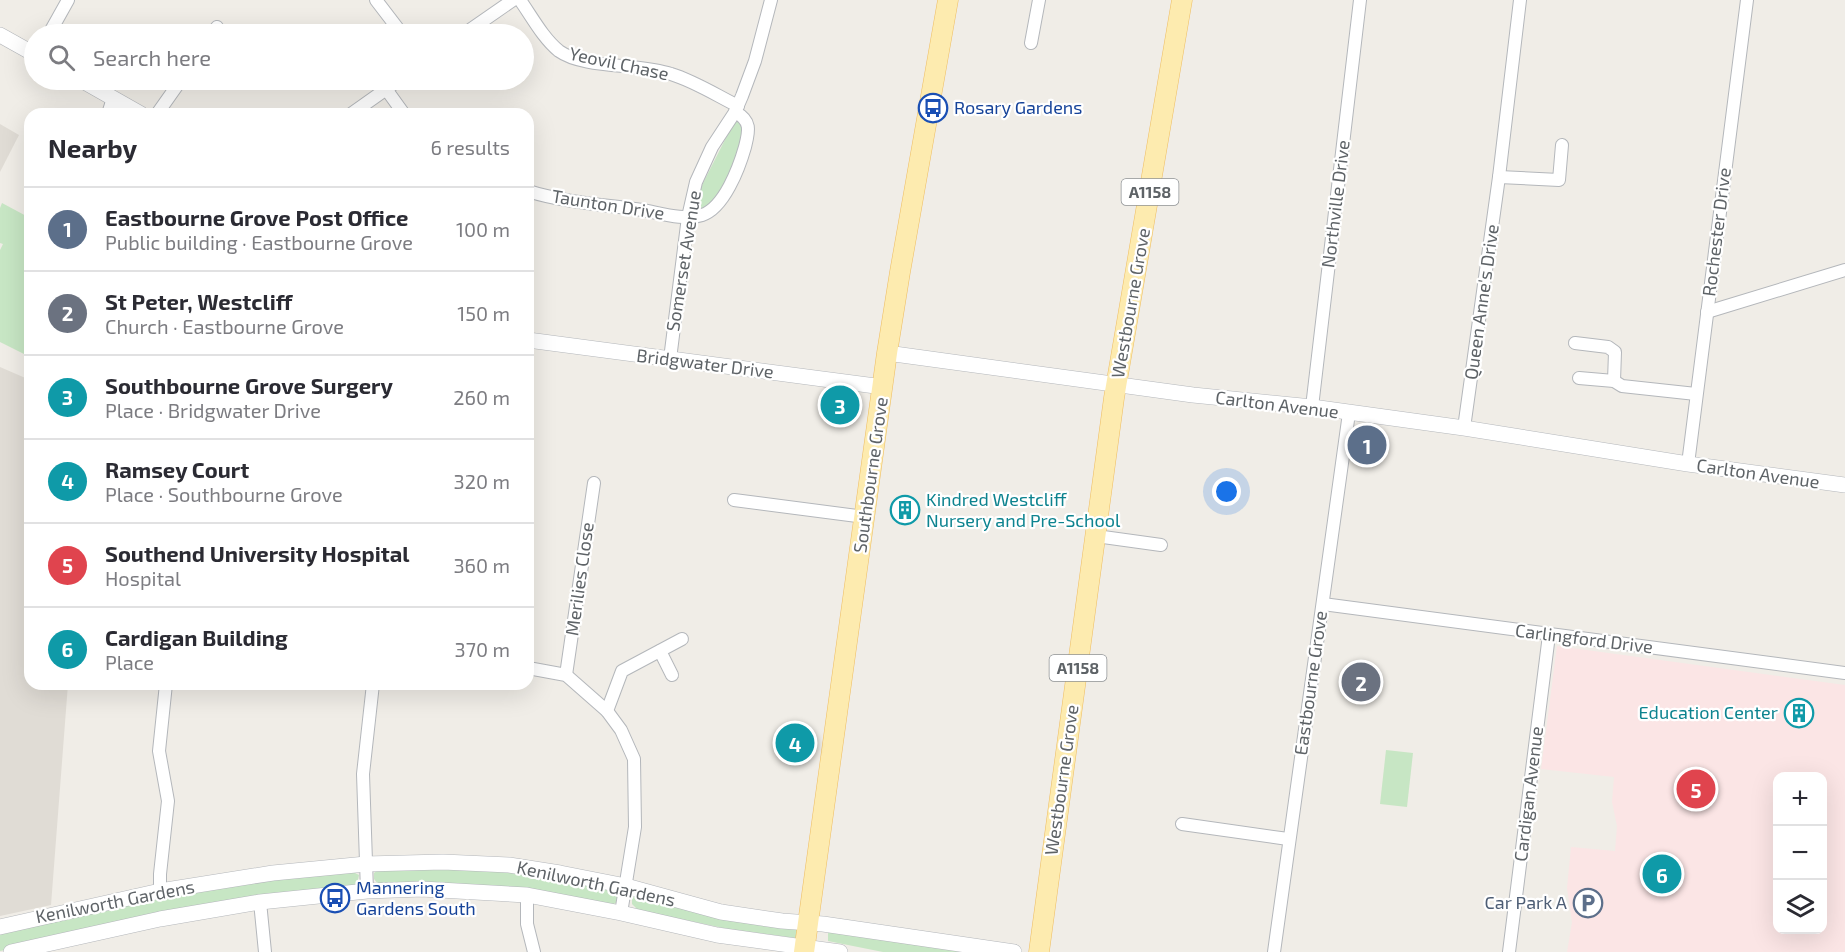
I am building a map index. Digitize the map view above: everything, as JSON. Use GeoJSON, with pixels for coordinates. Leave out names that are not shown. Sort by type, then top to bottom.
{"type":"FeatureCollection","features":[{"type":"Feature","properties":{"kind":"main road","name":"Southbourne Grove"},"geometry":{"type":"LineString","coordinates":[[806,937],[887,353],[948,0]]}},
{"type":"Feature","properties":{"kind":"main road","name":"Westbourne Grove"},"geometry":{"type":"LineString","coordinates":[[1038,952],[1118,385],[1182,0]]}},
{"type":"Feature","properties":{"kind":"street"},"geometry":{"type":"LineString","coordinates":[[55,24],[68,0]]}},
{"type":"Feature","properties":{"kind":"street"},"geometry":{"type":"LineString","coordinates":[[376,0],[394,24]]}},
{"type":"Feature","properties":{"kind":"street"},"geometry":{"type":"LineString","coordinates":[[478,24],[513,0]]}},
{"type":"Feature","properties":{"kind":"street","name":"Yeovil Chase"},"geometry":{"type":"LineString","coordinates":[[520,0],[551,44],[561,52],[578,60],[670,73],[736,109]]}},
{"type":"Feature","properties":{"kind":"street","name":"Somerset Avenue"},"geometry":{"type":"LineString","coordinates":[[670,359],[688,217],[696,182],[712,147],[736,109],[755,61],[771,0]]}},
{"type":"Feature","properties":{"kind":"street"},"geometry":{"type":"LineString","coordinates":[[1031,43],[1039,0]]}},
{"type":"Feature","properties":{"kind":"street","name":"Northville Drive"},"geometry":{"type":"LineString","coordinates":[[1312,407],[1360,0]]}},
{"type":"Feature","properties":{"kind":"street","name":"Queen Anne's Drive"},"geometry":{"type":"LineString","coordinates":[[1464,428],[1499,177],[1520,0]]}},
{"type":"Feature","properties":{"kind":"street","name":"Rochester Drive"},"geometry":{"type":"LineString","coordinates":[[1688,464],[1748,0]]}},
{"type":"Feature","properties":{"kind":"street"},"geometry":{"type":"LineString","coordinates":[[0,35],[24,48]]}},
{"type":"Feature","properties":{"kind":"street"},"geometry":{"type":"LineString","coordinates":[[99,90],[130,108]]}},
{"type":"Feature","properties":{"kind":"street"},"geometry":{"type":"LineString","coordinates":[[161,108],[173,90]]}},
{"type":"Feature","properties":{"kind":"street"},"geometry":{"type":"LineString","coordinates":[[359,108],[385,90]]}},
{"type":"Feature","properties":{"kind":"street"},"geometry":{"type":"LineString","coordinates":[[387,90],[400,108]]}},
{"type":"Feature","properties":{"kind":"street"},"geometry":{"type":"LineString","coordinates":[[110,108],[113,98]]}},
{"type":"Feature","properties":{"kind":"street"},"geometry":{"type":"LineString","coordinates":[[688,217],[702,215],[713,209],[741,162],[748,129],[747,122],[736,109]]}},
{"type":"Feature","properties":{"kind":"street"},"geometry":{"type":"LineString","coordinates":[[1499,177],[1559,180],[1562,146]]}},
{"type":"Feature","properties":{"kind":"street","name":"Taunton Drive"},"geometry":{"type":"LineString","coordinates":[[534,192],[688,217]]}},
{"type":"Feature","properties":{"kind":"street"},"geometry":{"type":"LineString","coordinates":[[1707,312],[1845,270]]}},
{"type":"Feature","properties":{"kind":"street","name":"Bridgwater Drive"},"geometry":{"type":"LineString","coordinates":[[534,341],[883,387]]}},
{"type":"Feature","properties":{"kind":"street"},"geometry":{"type":"LineString","coordinates":[[1575,343],[1608,347],[1615,352],[1614,381]]}},
{"type":"Feature","properties":{"kind":"street","name":"Carlton Avenue"},"geometry":{"type":"LineString","coordinates":[[887,353],[1193,395],[1312,407],[1464,428],[1688,464],[1845,485]]}},
{"type":"Feature","properties":{"kind":"street"},"geometry":{"type":"LineString","coordinates":[[1579,378],[1614,381],[1622,386],[1696,393]]}},
{"type":"Feature","properties":{"kind":"street","name":"Eastbourne Grove"},"geometry":{"type":"LineString","coordinates":[[1274,952],[1349,413]]}},
{"type":"Feature","properties":{"kind":"street","name":"Merilies Close"},"geometry":{"type":"LineString","coordinates":[[566,675],[594,483]]}},
{"type":"Feature","properties":{"kind":"street"},"geometry":{"type":"LineString","coordinates":[[735,500],[865,517]]}},
{"type":"Feature","properties":{"kind":"street"},"geometry":{"type":"LineString","coordinates":[[1096,536],[1161,545]]}},
{"type":"Feature","properties":{"kind":"street","name":"Carlingford Drive"},"geometry":{"type":"LineString","coordinates":[[1323,604],[1845,674]]}},
{"type":"Feature","properties":{"kind":"street","name":"Cardigan Avenue"},"geometry":{"type":"LineString","coordinates":[[1509,952],[1549,635]]}},
{"type":"Feature","properties":{"kind":"street"},"geometry":{"type":"LineString","coordinates":[[608,711],[622,670],[682,639]]}},
{"type":"Feature","properties":{"kind":"street"},"geometry":{"type":"LineString","coordinates":[[660,651],[672,675]]}},
{"type":"Feature","properties":{"kind":"street"},"geometry":{"type":"LineString","coordinates":[[534,669],[566,675],[608,711],[621,730],[634,759],[635,827],[621,913]]}},
{"type":"Feature","properties":{"kind":"street"},"geometry":{"type":"LineString","coordinates":[[160,891],[168,801],[159,751],[165,690]]}},
{"type":"Feature","properties":{"kind":"street"},"geometry":{"type":"LineString","coordinates":[[367,891],[363,774],[372,690]]}},
{"type":"Feature","properties":{"kind":"street"},"geometry":{"type":"LineString","coordinates":[[1182,824],[1288,839]]}},
{"type":"Feature","properties":{"kind":"street","name":"Kenilworth Gardens"},"geometry":{"type":"LineString","coordinates":[[0,927],[160,891],[273,873],[366,864],[443,862],[509,865],[560,873],[626,886],[721,912],[782,921],[806,937],[840,952]]}},
{"type":"Feature","properties":{"kind":"street","name":"Kenilworth Gardens"},"geometry":{"type":"LineString","coordinates":[[11,952],[160,919],[260,902],[367,891],[422,889],[527,896],[621,913],[717,935],[959,944],[1014,952]]}},
{"type":"Feature","properties":{"kind":"street"},"geometry":{"type":"LineString","coordinates":[[527,896],[527,924],[534,952]]}},
{"type":"Feature","properties":{"kind":"street"},"geometry":{"type":"LineString","coordinates":[[260,902],[265,952]]}},
{"type":"Feature","properties":{"kind":"street"},"geometry":{"type":"LineString","coordinates":[[806,937],[810,936],[855,952]]}},
{"type":"Feature","properties":{"kind":"street"},"geometry":{"type":"LineString","coordinates":[[959,944],[990,952]]}},
{"type":"Feature","properties":{"kind":"shaded area"},"geometry":{"type":"Polygon","coordinates":[[[0,124],[19,135],[0,172],[0,124]]]}},
{"type":"Feature","properties":{"kind":"shaded area"},"geometry":{"type":"Polygon","coordinates":[[[0,367],[24,377],[24,690],[68,690],[51,905],[0,916],[0,367]]]}},
{"type":"Feature","properties":{"kind":"shaded area"},"geometry":{"type":"Polygon","coordinates":[[[1557,646],[1845,685],[1845,952],[1567,952],[1572,922],[1567,888],[1571,847],[1615,851],[1617,826],[1612,802],[1614,777],[1541,769],[1557,646]]]}},
{"type":"Feature","properties":{"kind":"green space"},"geometry":{"type":"Polygon","coordinates":[[[741,121],[744,138],[726,186],[707,209],[697,210],[694,206],[703,183],[733,124],[741,121]]]}},
{"type":"Feature","properties":{"kind":"green space"},"geometry":{"type":"Polygon","coordinates":[[[2,203],[24,215],[24,354],[0,342],[0,250],[3,244],[0,243],[2,203]]]}},
{"type":"Feature","properties":{"kind":"green space"},"geometry":{"type":"Polygon","coordinates":[[[1386,750],[1413,753],[1407,807],[1380,804],[1386,750]]]}},
{"type":"Feature","properties":{"kind":"green space"},"geometry":{"type":"Polygon","coordinates":[[[379,869],[493,869],[617,889],[620,897],[611,905],[490,885],[379,885],[374,879],[374,873],[379,869]]]}},
{"type":"Feature","properties":{"kind":"green space"},"geometry":{"type":"Polygon","coordinates":[[[351,871],[359,875],[357,885],[0,951],[0,930],[255,881],[351,871]]]}},
{"type":"Feature","properties":{"kind":"green space"},"geometry":{"type":"Polygon","coordinates":[[[638,894],[799,927],[799,936],[795,938],[728,929],[638,910],[632,904],[632,897],[638,894]]]}},
{"type":"Feature","properties":{"kind":"green space"},"geometry":{"type":"Polygon","coordinates":[[[828,930],[969,952],[883,952],[828,941],[828,930]]]}},
{"type":"Feature","properties":{"kind":"place","name":"Rosary Gardens"},"geometry":{"type":"Point","coordinates":[933,108]}},
{"type":"Feature","properties":{"kind":"place","name":"Southbourne Grove Surgery"},"geometry":{"type":"Point","coordinates":[840,405]}},
{"type":"Feature","properties":{"kind":"place","name":"Eastbourne Grove Post Office"},"geometry":{"type":"Point","coordinates":[1367,445]}},
{"type":"Feature","properties":{"kind":"place","name":"Kindred Westcliff Nursery and Pre-School"},"geometry":{"type":"Point","coordinates":[905,510]}},
{"type":"Feature","properties":{"kind":"place","name":"St Peter, Westcliff"},"geometry":{"type":"Point","coordinates":[1361,682]}},
{"type":"Feature","properties":{"kind":"place","name":"Education Center"},"geometry":{"type":"Point","coordinates":[1799,713]}},
{"type":"Feature","properties":{"kind":"place","name":"Ramsey Court"},"geometry":{"type":"Point","coordinates":[795,743]}},
{"type":"Feature","properties":{"kind":"place","name":"Southend University Hospital"},"geometry":{"type":"Point","coordinates":[1696,789]}},
{"type":"Feature","properties":{"kind":"place","name":"Cardigan Building"},"geometry":{"type":"Point","coordinates":[1662,874]}},
{"type":"Feature","properties":{"kind":"place","name":"Mannering Gardens South"},"geometry":{"type":"Point","coordinates":[335,898]}},
{"type":"Feature","properties":{"kind":"place","name":"Car Park A"},"geometry":{"type":"Point","coordinates":[1588,903]}}]}
